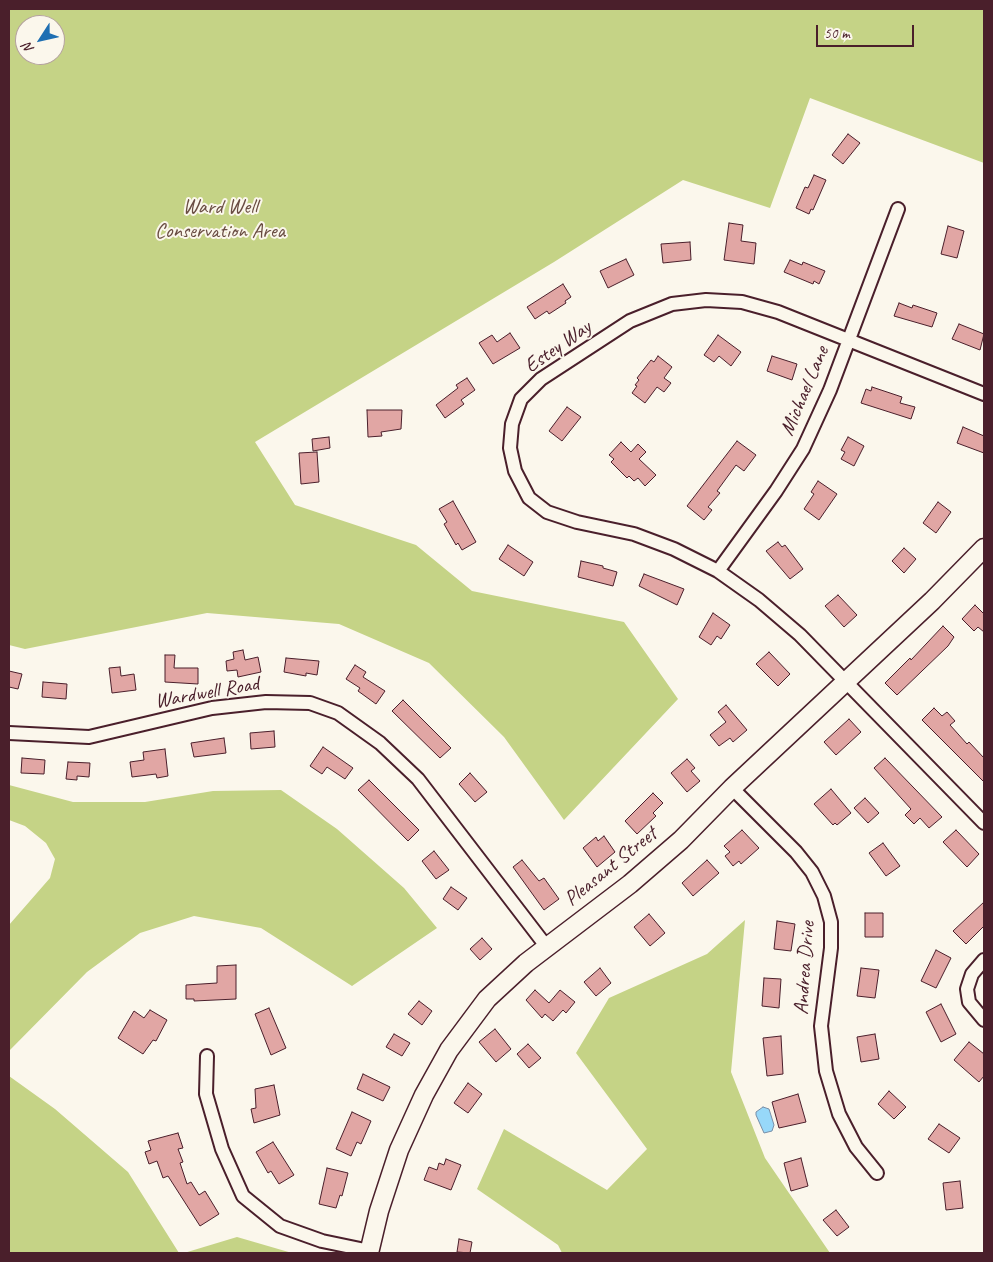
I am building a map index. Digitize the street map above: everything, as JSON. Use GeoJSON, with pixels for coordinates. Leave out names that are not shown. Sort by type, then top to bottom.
{"type":"FeatureCollection","features":[{"type":"Feature","properties":{"kind":"main road","name":"Pleasant Street"},"geometry":{"type":"LineString","coordinates":[[369,1252],[379,1212],[399,1150],[424,1095],[449,1050],[488,999],[546,946],[630,884],[681,840],[732,788],[984,548]]}},
{"type":"Feature","properties":{"kind":"street","name":"Michael Lane"},"geometry":{"type":"LineString","coordinates":[[718,571],[776,491],[803,449],[830,390],[898,209]]}},
{"type":"Feature","properties":{"kind":"street","name":"Estey Way"},"geometry":{"type":"LineString","coordinates":[[984,394],[778,312],[742,302],[706,300],[672,304],[630,321],[541,379],[521,400],[512,424],[510,448],[515,471],[529,498],[547,512],[577,522],[634,534],[674,549],[718,571],[773,611],[846,681],[984,823]]}},
{"type":"Feature","properties":{"kind":"street","name":"Wardwell Road"},"geometry":{"type":"LineString","coordinates":[[9,733],[89,737],[212,708],[266,702],[310,703],[338,713],[380,743],[418,779],[546,946]]}},
{"type":"Feature","properties":{"kind":"street","name":"Andrea Drive"},"geometry":{"type":"LineString","coordinates":[[732,788],[796,852],[812,872],[824,896],[831,922],[831,948],[821,1026],[826,1071],[839,1114],[856,1147],[876,1173]]}},
{"type":"Feature","properties":{"kind":"street"},"geometry":{"type":"LineString","coordinates":[[984,960],[972,974],[967,989],[969,1002],[984,1020]]}},
{"type":"Feature","properties":{"kind":"street"},"geometry":{"type":"LineString","coordinates":[[206,1056],[206,1094],[222,1149],[243,1196],[280,1226],[322,1241],[369,1252]]}},
{"type":"Feature","properties":{"kind":"green space","name":"Ward Well Conservation Area"},"geometry":{"type":"Polygon","coordinates":[[[9,9],[984,9],[984,163],[810,98],[770,208],[683,180],[554,262],[255,442],[295,505],[416,545],[472,591],[624,622],[678,699],[564,820],[504,737],[429,663],[339,624],[207,613],[25,649],[9,645],[9,9]]]}},
{"type":"Feature","properties":{"kind":"green space"},"geometry":{"type":"Polygon","coordinates":[[[9,785],[73,802],[145,802],[213,791],[281,790],[337,829],[404,888],[437,928],[352,986],[261,928],[194,916],[140,933],[87,972],[9,1051],[9,925],[50,878],[55,859],[46,843],[25,826],[9,820],[9,785]]]}},
{"type":"Feature","properties":{"kind":"green space"},"geometry":{"type":"Polygon","coordinates":[[[745,920],[731,1072],[765,1158],[830,1253],[562,1253],[558,1245],[477,1189],[504,1129],[607,1190],[647,1149],[576,1053],[609,998],[707,954],[745,920]]]}},
{"type":"Feature","properties":{"kind":"green space"},"geometry":{"type":"Polygon","coordinates":[[[9,1076],[55,1109],[128,1172],[179,1253],[9,1253],[9,1076]]]}},
{"type":"Feature","properties":{"kind":"green space"},"geometry":{"type":"Polygon","coordinates":[[[237,1237],[292,1253],[184,1253],[237,1237]]]}},
{"type":"Feature","properties":{"kind":"water"},"geometry":{"type":"Polygon","coordinates":[[[763,1107],[769,1109],[774,1125],[772,1131],[764,1133],[756,1115],[756,1112],[763,1107]]]}},
{"type":"Feature","properties":{"kind":"building"},"geometry":{"type":"Polygon","coordinates":[[[848,134],[860,143],[843,164],[832,155],[848,134]]]}},
{"type":"Feature","properties":{"kind":"building"},"geometry":{"type":"Polygon","coordinates":[[[814,175],[826,180],[813,210],[811,209],[809,214],[796,208],[805,187],[808,188],[814,175]]]}},
{"type":"Feature","properties":{"kind":"building"},"geometry":{"type":"Polygon","coordinates":[[[729,223],[743,225],[741,241],[756,243],[754,264],[724,260],[729,223]]]}},
{"type":"Feature","properties":{"kind":"building"},"geometry":{"type":"Polygon","coordinates":[[[948,226],[964,231],[957,258],[941,254],[948,226]]]}},
{"type":"Feature","properties":{"kind":"building"},"geometry":{"type":"Polygon","coordinates":[[[690,242],[691,260],[663,263],[661,244],[690,242]]]}},
{"type":"Feature","properties":{"kind":"building"},"geometry":{"type":"Polygon","coordinates":[[[626,259],[634,275],[608,288],[600,271],[626,259]]]}},
{"type":"Feature","properties":{"kind":"building"},"geometry":{"type":"Polygon","coordinates":[[[790,260],[802,265],[803,262],[825,271],[819,284],[814,281],[813,284],[784,272],[790,260]]]}},
{"type":"Feature","properties":{"kind":"building"},"geometry":{"type":"Polygon","coordinates":[[[563,284],[571,297],[565,301],[566,303],[549,314],[547,311],[535,319],[527,307],[563,284]]]}},
{"type":"Feature","properties":{"kind":"building"},"geometry":{"type":"Polygon","coordinates":[[[899,303],[912,308],[913,305],[937,313],[932,327],[894,316],[899,303]]]}},
{"type":"Feature","properties":{"kind":"building"},"geometry":{"type":"Polygon","coordinates":[[[959,324],[984,334],[980,350],[952,339],[959,324]]]}},
{"type":"Feature","properties":{"kind":"building"},"geometry":{"type":"Polygon","coordinates":[[[510,333],[520,348],[493,364],[479,343],[492,335],[497,342],[510,333]]]}},
{"type":"Feature","properties":{"kind":"building"},"geometry":{"type":"Polygon","coordinates":[[[718,335],[741,352],[731,366],[719,356],[714,362],[704,355],[718,335]]]}},
{"type":"Feature","properties":{"kind":"building"},"geometry":{"type":"Polygon","coordinates":[[[658,356],[672,367],[664,378],[671,383],[664,392],[657,387],[645,403],[632,393],[639,380],[637,378],[651,360],[654,362],[658,356]]]}},
{"type":"Feature","properties":{"kind":"building"},"geometry":{"type":"Polygon","coordinates":[[[772,356],[797,364],[792,380],[767,371],[772,356]]]}},
{"type":"Feature","properties":{"kind":"building"},"geometry":{"type":"Polygon","coordinates":[[[467,378],[475,390],[461,400],[464,404],[445,418],[436,405],[458,388],[456,385],[467,378]]]}},
{"type":"Feature","properties":{"kind":"building"},"geometry":{"type":"Polygon","coordinates":[[[872,387],[902,397],[900,403],[915,407],[911,419],[861,403],[866,389],[871,391],[872,387]]]}},
{"type":"Feature","properties":{"kind":"building"},"geometry":{"type":"Polygon","coordinates":[[[567,407],[581,417],[562,441],[549,431],[567,407]]]}},
{"type":"Feature","properties":{"kind":"building"},"geometry":{"type":"Polygon","coordinates":[[[367,410],[402,410],[401,429],[381,432],[382,436],[368,437],[367,410]]]}},
{"type":"Feature","properties":{"kind":"building"},"geometry":{"type":"Polygon","coordinates":[[[963,427],[984,436],[984,453],[957,443],[963,427]]]}},
{"type":"Feature","properties":{"kind":"building"},"geometry":{"type":"Polygon","coordinates":[[[329,437],[330,448],[313,451],[312,439],[329,437]]]}},
{"type":"Feature","properties":{"kind":"building"},"geometry":{"type":"Polygon","coordinates":[[[848,437],[864,446],[854,466],[841,459],[845,452],[841,450],[848,437]]]}},
{"type":"Feature","properties":{"kind":"building"},"geometry":{"type":"Polygon","coordinates":[[[737,441],[756,455],[744,471],[736,465],[717,491],[720,493],[708,507],[712,510],[704,520],[687,506],[737,441]]]}},
{"type":"Feature","properties":{"kind":"building"},"geometry":{"type":"Polygon","coordinates":[[[621,442],[631,452],[638,444],[646,452],[639,459],[656,475],[645,486],[638,478],[634,481],[629,476],[627,478],[611,462],[614,459],[609,455],[621,442]]]}},
{"type":"Feature","properties":{"kind":"building"},"geometry":{"type":"Polygon","coordinates":[[[317,452],[319,482],[301,484],[299,453],[317,452]]]}},
{"type":"Feature","properties":{"kind":"building"},"geometry":{"type":"Polygon","coordinates":[[[818,481],[837,494],[819,520],[804,509],[814,494],[811,492],[818,481]]]}},
{"type":"Feature","properties":{"kind":"building"},"geometry":{"type":"Polygon","coordinates":[[[453,501],[476,542],[462,550],[458,543],[456,545],[444,524],[447,522],[439,509],[453,501]]]}},
{"type":"Feature","properties":{"kind":"building"},"geometry":{"type":"Polygon","coordinates":[[[938,502],[951,512],[936,533],[923,523],[938,502]]]}},
{"type":"Feature","properties":{"kind":"building"},"geometry":{"type":"Polygon","coordinates":[[[778,542],[782,547],[785,545],[803,569],[790,579],[766,551],[778,542]]]}},
{"type":"Feature","properties":{"kind":"building"},"geometry":{"type":"Polygon","coordinates":[[[508,545],[533,562],[524,576],[499,559],[508,545]]]}},
{"type":"Feature","properties":{"kind":"building"},"geometry":{"type":"Polygon","coordinates":[[[904,548],[916,559],[904,573],[892,561],[904,548]]]}},
{"type":"Feature","properties":{"kind":"building"},"geometry":{"type":"Polygon","coordinates":[[[581,561],[603,566],[603,568],[617,572],[613,586],[578,577],[581,561]]]}},
{"type":"Feature","properties":{"kind":"building"},"geometry":{"type":"Polygon","coordinates":[[[644,574],[684,589],[677,605],[639,586],[644,574]]]}},
{"type":"Feature","properties":{"kind":"building"},"geometry":{"type":"Polygon","coordinates":[[[838,595],[857,615],[844,627],[825,606],[838,595]]]}},
{"type":"Feature","properties":{"kind":"building"},"geometry":{"type":"Polygon","coordinates":[[[975,605],[984,614],[984,632],[978,627],[974,631],[962,619],[975,605]]]}},
{"type":"Feature","properties":{"kind":"building"},"geometry":{"type":"Polygon","coordinates":[[[713,613],[730,625],[721,639],[717,636],[711,645],[699,637],[713,613]]]}},
{"type":"Feature","properties":{"kind":"building"},"geometry":{"type":"Polygon","coordinates":[[[943,626],[954,637],[948,646],[897,695],[885,683],[910,658],[911,660],[943,626]]]}},
{"type":"Feature","properties":{"kind":"building"},"geometry":{"type":"Polygon","coordinates":[[[243,650],[245,660],[258,657],[261,672],[238,677],[237,670],[227,671],[226,661],[234,659],[233,652],[243,650]]]}},
{"type":"Feature","properties":{"kind":"building"},"geometry":{"type":"Polygon","coordinates":[[[769,652],[790,674],[778,686],[756,664],[769,652]]]}},
{"type":"Feature","properties":{"kind":"building"},"geometry":{"type":"Polygon","coordinates":[[[165,655],[175,655],[174,668],[198,668],[198,684],[165,682],[165,655]]]}},
{"type":"Feature","properties":{"kind":"building"},"geometry":{"type":"Polygon","coordinates":[[[286,658],[319,661],[317,675],[306,673],[306,676],[284,672],[286,658]]]}},
{"type":"Feature","properties":{"kind":"building"},"geometry":{"type":"Polygon","coordinates":[[[355,665],[366,672],[363,677],[385,691],[376,704],[358,691],[360,688],[346,679],[355,665]]]}},
{"type":"Feature","properties":{"kind":"building"},"geometry":{"type":"Polygon","coordinates":[[[120,667],[121,676],[134,674],[136,690],[112,693],[109,668],[120,667]]]}},
{"type":"Feature","properties":{"kind":"building"},"geometry":{"type":"Polygon","coordinates":[[[9,671],[22,674],[18,689],[9,687],[9,671]]]}},
{"type":"Feature","properties":{"kind":"building"},"geometry":{"type":"Polygon","coordinates":[[[43,682],[67,684],[66,699],[42,697],[43,682]]]}},
{"type":"Feature","properties":{"kind":"building"},"geometry":{"type":"Polygon","coordinates":[[[403,700],[451,748],[440,758],[392,711],[403,700]]]}},
{"type":"Feature","properties":{"kind":"building"},"geometry":{"type":"Polygon","coordinates":[[[726,705],[747,730],[733,742],[730,738],[719,746],[710,735],[726,722],[718,712],[726,705]]]}},
{"type":"Feature","properties":{"kind":"building"},"geometry":{"type":"Polygon","coordinates":[[[934,708],[942,716],[947,712],[955,721],[950,725],[967,744],[969,742],[984,758],[984,782],[922,720],[934,708]]]}},
{"type":"Feature","properties":{"kind":"building"},"geometry":{"type":"Polygon","coordinates":[[[849,719],[861,732],[836,755],[824,742],[849,719]]]}},
{"type":"Feature","properties":{"kind":"building"},"geometry":{"type":"Polygon","coordinates":[[[274,731],[275,747],[251,749],[250,733],[274,731]]]}},
{"type":"Feature","properties":{"kind":"building"},"geometry":{"type":"Polygon","coordinates":[[[224,738],[226,753],[194,757],[191,743],[224,738]]]}},
{"type":"Feature","properties":{"kind":"building"},"geometry":{"type":"Polygon","coordinates":[[[323,747],[353,768],[345,779],[327,767],[322,774],[310,766],[323,747]]]}},
{"type":"Feature","properties":{"kind":"building"},"geometry":{"type":"Polygon","coordinates":[[[165,749],[168,776],[157,778],[156,774],[132,777],[130,762],[144,760],[143,752],[165,749]]]}},
{"type":"Feature","properties":{"kind":"building"},"geometry":{"type":"Polygon","coordinates":[[[22,758],[45,760],[44,774],[21,773],[22,758]]]}},
{"type":"Feature","properties":{"kind":"building"},"geometry":{"type":"Polygon","coordinates":[[[885,758],[942,817],[929,828],[920,818],[914,824],[905,815],[911,809],[874,768],[885,758]]]}},
{"type":"Feature","properties":{"kind":"building"},"geometry":{"type":"Polygon","coordinates":[[[687,759],[695,768],[691,771],[700,781],[687,792],[671,773],[687,759]]]}},
{"type":"Feature","properties":{"kind":"building"},"geometry":{"type":"Polygon","coordinates":[[[68,762],[90,763],[89,777],[77,776],[77,780],[66,779],[68,762]]]}},
{"type":"Feature","properties":{"kind":"building"},"geometry":{"type":"Polygon","coordinates":[[[470,773],[487,792],[475,802],[459,784],[470,773]]]}},
{"type":"Feature","properties":{"kind":"building"},"geometry":{"type":"Polygon","coordinates":[[[369,780],[419,830],[408,841],[358,790],[369,780]]]}},
{"type":"Feature","properties":{"kind":"building"},"geometry":{"type":"Polygon","coordinates":[[[831,789],[851,813],[837,825],[835,823],[833,825],[814,804],[831,789]]]}},
{"type":"Feature","properties":{"kind":"building"},"geometry":{"type":"Polygon","coordinates":[[[653,793],[663,803],[653,813],[656,816],[637,834],[625,821],[653,793]]]}},
{"type":"Feature","properties":{"kind":"building"},"geometry":{"type":"Polygon","coordinates":[[[865,798],[879,813],[868,823],[854,808],[865,798]]]}},
{"type":"Feature","properties":{"kind":"building"},"geometry":{"type":"Polygon","coordinates":[[[742,830],[759,848],[741,864],[739,861],[733,866],[725,856],[730,852],[724,846],[742,830]]]}},
{"type":"Feature","properties":{"kind":"building"},"geometry":{"type":"Polygon","coordinates":[[[956,830],[979,854],[967,867],[943,842],[956,830]]]}},
{"type":"Feature","properties":{"kind":"building"},"geometry":{"type":"Polygon","coordinates":[[[604,836],[615,852],[597,867],[583,848],[596,837],[598,841],[604,836]]]}},
{"type":"Feature","properties":{"kind":"building"},"geometry":{"type":"Polygon","coordinates":[[[883,843],[900,866],[886,876],[869,853],[883,843]]]}},
{"type":"Feature","properties":{"kind":"building"},"geometry":{"type":"Polygon","coordinates":[[[434,851],[449,870],[436,879],[422,861],[434,851]]]}},
{"type":"Feature","properties":{"kind":"building"},"geometry":{"type":"Polygon","coordinates":[[[522,860],[539,881],[544,878],[559,899],[544,910],[513,867],[522,860]]]}},
{"type":"Feature","properties":{"kind":"building"},"geometry":{"type":"Polygon","coordinates":[[[707,860],[719,873],[693,896],[682,883],[707,860]]]}},
{"type":"Feature","properties":{"kind":"building"},"geometry":{"type":"Polygon","coordinates":[[[451,887],[467,898],[458,910],[443,899],[451,887]]]}},
{"type":"Feature","properties":{"kind":"building"},"geometry":{"type":"Polygon","coordinates":[[[984,902],[984,926],[966,944],[953,931],[984,902]]]}},
{"type":"Feature","properties":{"kind":"building"},"geometry":{"type":"Polygon","coordinates":[[[865,913],[883,913],[883,937],[865,937],[865,913]]]}},
{"type":"Feature","properties":{"kind":"building"},"geometry":{"type":"Polygon","coordinates":[[[649,914],[665,933],[650,946],[634,927],[649,914]]]}},
{"type":"Feature","properties":{"kind":"building"},"geometry":{"type":"Polygon","coordinates":[[[777,921],[795,924],[791,951],[774,949],[777,921]]]}},
{"type":"Feature","properties":{"kind":"building"},"geometry":{"type":"Polygon","coordinates":[[[482,938],[492,949],[480,960],[470,949],[482,938]]]}},
{"type":"Feature","properties":{"kind":"building"},"geometry":{"type":"Polygon","coordinates":[[[936,950],[951,958],[936,988],[921,981],[936,950]]]}},
{"type":"Feature","properties":{"kind":"building"},"geometry":{"type":"Polygon","coordinates":[[[236,965],[236,999],[194,1001],[194,999],[186,999],[186,985],[217,983],[217,966],[236,965]]]}},
{"type":"Feature","properties":{"kind":"building"},"geometry":{"type":"Polygon","coordinates":[[[600,968],[611,983],[596,996],[584,982],[600,968]]]}},
{"type":"Feature","properties":{"kind":"building"},"geometry":{"type":"Polygon","coordinates":[[[861,968],[879,970],[875,998],[857,996],[861,968]]]}},
{"type":"Feature","properties":{"kind":"building"},"geometry":{"type":"Polygon","coordinates":[[[764,978],[781,979],[779,1008],[762,1006],[764,978]]]}},
{"type":"Feature","properties":{"kind":"building"},"geometry":{"type":"Polygon","coordinates":[[[535,990],[549,1003],[560,990],[575,1002],[566,1013],[563,1010],[553,1021],[545,1014],[542,1018],[526,1000],[535,990]]]}},
{"type":"Feature","properties":{"kind":"building"},"geometry":{"type":"Polygon","coordinates":[[[419,1001],[432,1011],[422,1025],[408,1014],[419,1001]]]}},
{"type":"Feature","properties":{"kind":"building"},"geometry":{"type":"Polygon","coordinates":[[[941,1004],[956,1034],[941,1042],[926,1012],[941,1004]]]}},
{"type":"Feature","properties":{"kind":"building"},"geometry":{"type":"Polygon","coordinates":[[[269,1008],[286,1048],[271,1055],[255,1014],[269,1008]]]}},
{"type":"Feature","properties":{"kind":"building"},"geometry":{"type":"Polygon","coordinates":[[[150,1010],[167,1020],[156,1041],[153,1040],[143,1054],[118,1038],[134,1011],[144,1018],[150,1010]]]}},
{"type":"Feature","properties":{"kind":"building"},"geometry":{"type":"Polygon","coordinates":[[[495,1029],[511,1049],[496,1062],[479,1042],[495,1029]]]}},
{"type":"Feature","properties":{"kind":"building"},"geometry":{"type":"Polygon","coordinates":[[[394,1034],[410,1043],[402,1056],[386,1047],[394,1034]]]}},
{"type":"Feature","properties":{"kind":"building"},"geometry":{"type":"Polygon","coordinates":[[[875,1034],[879,1059],[861,1062],[857,1037],[875,1034]]]}},
{"type":"Feature","properties":{"kind":"building"},"geometry":{"type":"Polygon","coordinates":[[[781,1036],[783,1074],[767,1076],[763,1038],[781,1036]]]}},
{"type":"Feature","properties":{"kind":"building"},"geometry":{"type":"Polygon","coordinates":[[[969,1042],[984,1054],[984,1076],[979,1082],[954,1060],[969,1042]]]}},
{"type":"Feature","properties":{"kind":"building"},"geometry":{"type":"Polygon","coordinates":[[[528,1044],[541,1058],[529,1068],[517,1054],[528,1044]]]}},
{"type":"Feature","properties":{"kind":"building"},"geometry":{"type":"Polygon","coordinates":[[[363,1074],[390,1087],[383,1101],[357,1089],[363,1074]]]}},
{"type":"Feature","properties":{"kind":"building"},"geometry":{"type":"Polygon","coordinates":[[[468,1083],[482,1094],[468,1113],[454,1103],[468,1083]]]}},
{"type":"Feature","properties":{"kind":"building"},"geometry":{"type":"Polygon","coordinates":[[[274,1085],[280,1115],[254,1123],[251,1109],[256,1108],[255,1089],[274,1085]]]}},
{"type":"Feature","properties":{"kind":"building"},"geometry":{"type":"Polygon","coordinates":[[[889,1091],[906,1107],[894,1119],[878,1104],[889,1091]]]}},
{"type":"Feature","properties":{"kind":"building"},"geometry":{"type":"Polygon","coordinates":[[[798,1094],[806,1122],[779,1128],[772,1102],[798,1094]]]}},
{"type":"Feature","properties":{"kind":"building"},"geometry":{"type":"Polygon","coordinates":[[[352,1112],[371,1121],[361,1144],[357,1142],[351,1156],[336,1149],[352,1112]]]}},
{"type":"Feature","properties":{"kind":"building"},"geometry":{"type":"Polygon","coordinates":[[[939,1124],[960,1138],[949,1153],[928,1139],[939,1124]]]}},
{"type":"Feature","properties":{"kind":"building"},"geometry":{"type":"Polygon","coordinates":[[[178,1133],[183,1148],[178,1149],[183,1162],[180,1163],[187,1184],[191,1182],[199,1195],[205,1191],[219,1214],[200,1226],[168,1176],[163,1178],[157,1161],[149,1164],[145,1152],[151,1150],[148,1141],[178,1133]]]}},
{"type":"Feature","properties":{"kind":"building"},"geometry":{"type":"Polygon","coordinates":[[[273,1142],[294,1175],[279,1184],[271,1171],[268,1173],[256,1152],[273,1142]]]}},
{"type":"Feature","properties":{"kind":"building"},"geometry":{"type":"Polygon","coordinates":[[[801,1158],[808,1186],[791,1191],[784,1163],[801,1158]]]}},
{"type":"Feature","properties":{"kind":"building"},"geometry":{"type":"Polygon","coordinates":[[[446,1159],[461,1165],[451,1190],[424,1180],[429,1167],[437,1170],[439,1163],[444,1165],[446,1159]]]}},
{"type":"Feature","properties":{"kind":"building"},"geometry":{"type":"Polygon","coordinates":[[[327,1168],[348,1173],[342,1196],[340,1195],[336,1208],[319,1204],[327,1168]]]}},
{"type":"Feature","properties":{"kind":"building"},"geometry":{"type":"Polygon","coordinates":[[[960,1181],[963,1208],[946,1210],[943,1183],[960,1181]]]}},
{"type":"Feature","properties":{"kind":"building"},"geometry":{"type":"Polygon","coordinates":[[[836,1210],[849,1227],[837,1236],[823,1220],[836,1210]]]}},
{"type":"Feature","properties":{"kind":"building"},"geometry":{"type":"Polygon","coordinates":[[[459,1239],[472,1242],[470,1253],[457,1252],[459,1239]]]}}]}
